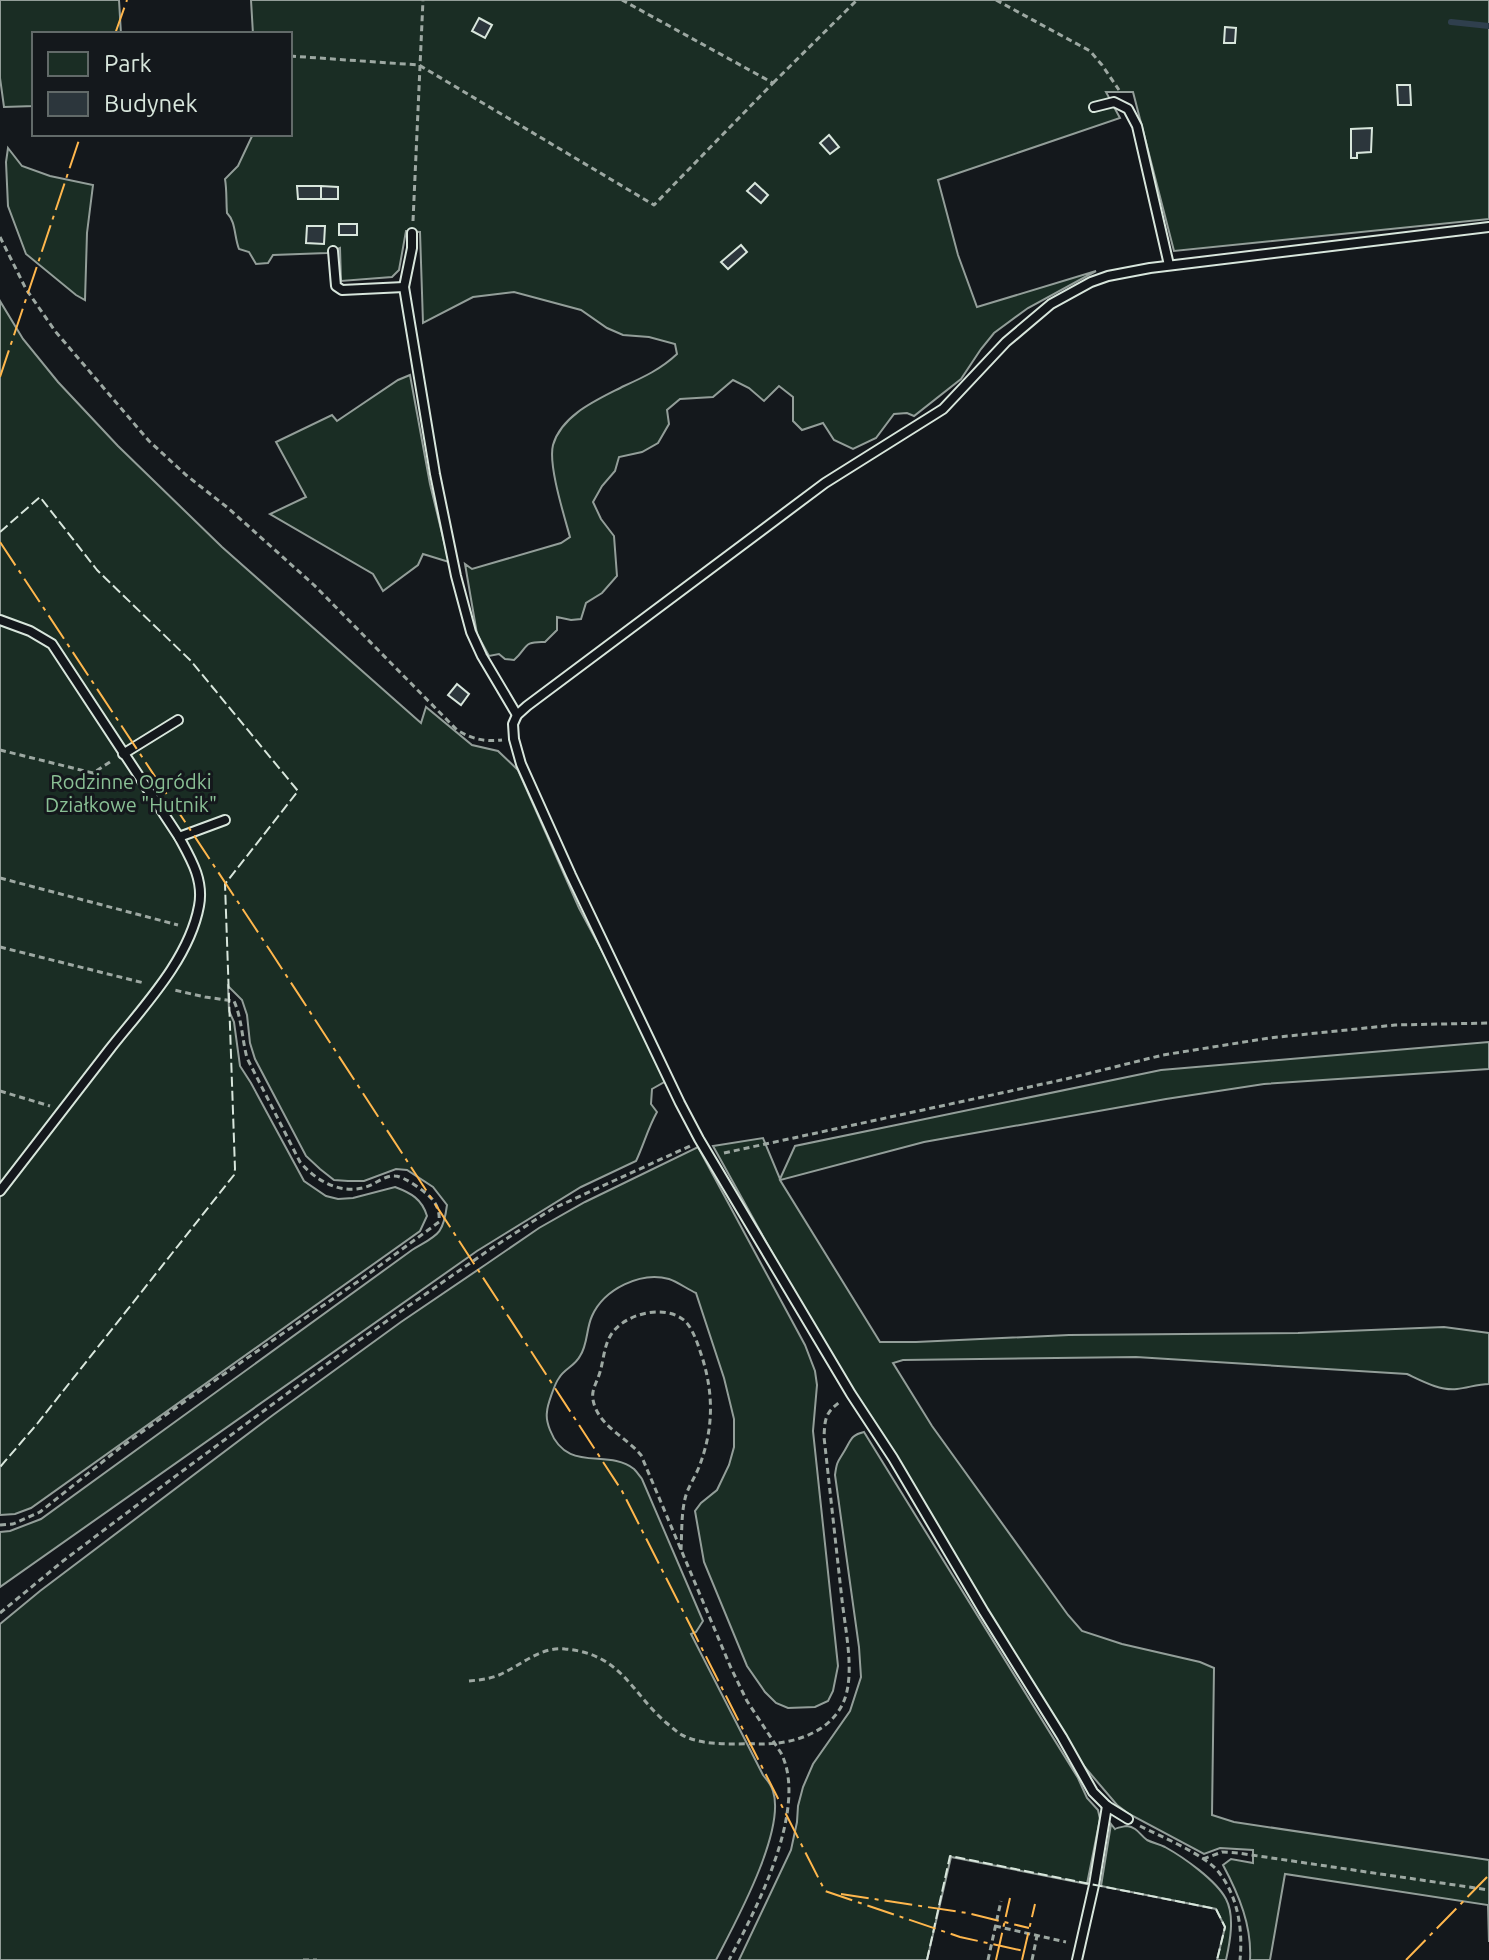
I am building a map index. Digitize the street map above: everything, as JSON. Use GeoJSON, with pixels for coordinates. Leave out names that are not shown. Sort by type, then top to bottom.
{"type":"FeatureCollection","features":[{"type":"Feature","properties":{"kind":"lane"},"geometry":{"type":"LineString","coordinates":[[1094,107],[1114,102],[1128,109],[1137,126],[1169,265]]}},
{"type":"Feature","properties":{"kind":"lane"},"geometry":{"type":"LineString","coordinates":[[1128,1819],[1107,1806],[1093,1792],[709,1156],[680,1103],[552,835],[521,764],[513,724],[517,715],[825,483],[943,409],[1006,342],[1051,304],[1078,288],[1108,276],[1169,265],[1489,227]]}},
{"type":"Feature","properties":{"kind":"lane"},"geometry":{"type":"LineString","coordinates":[[412,233],[404,287],[435,474],[465,613],[482,656],[517,715]]}},
{"type":"Feature","properties":{"kind":"lane"},"geometry":{"type":"LineString","coordinates":[[333,251],[336,286],[342,290],[404,287]]}},
{"type":"Feature","properties":{"kind":"lane"},"geometry":{"type":"LineString","coordinates":[[0,620],[30,631],[52,644],[179,837],[200,883],[200,905],[189,941],[159,987],[0,1191]]}},
{"type":"Feature","properties":{"kind":"lane"},"geometry":{"type":"LineString","coordinates":[[123,754],[178,720]]}},
{"type":"Feature","properties":{"kind":"lane"},"geometry":{"type":"LineString","coordinates":[[179,837],[225,820]]}},
{"type":"Feature","properties":{"kind":"lane"},"geometry":{"type":"LineString","coordinates":[[1077,1960],[1107,1806]]}},
{"type":"Feature","properties":{"kind":"path"},"geometry":{"type":"LineString","coordinates":[[412,233],[423,0]]}},
{"type":"Feature","properties":{"kind":"path"},"geometry":{"type":"LineString","coordinates":[[622,0],[773,83]]}},
{"type":"Feature","properties":{"kind":"path"},"geometry":{"type":"LineString","coordinates":[[292,56],[419,65],[654,205],[857,0]]}},
{"type":"Feature","properties":{"kind":"path"},"geometry":{"type":"LineString","coordinates":[[996,0],[1090,51],[1116,84],[1128,109]]}},
{"type":"Feature","properties":{"kind":"path"},"geometry":{"type":"LineString","coordinates":[[0,237],[26,289],[55,331],[149,441],[314,585],[457,730],[473,740],[514,739]]}},
{"type":"Feature","properties":{"kind":"path"},"geometry":{"type":"LineString","coordinates":[[0,750],[93,773],[123,754]]}},
{"type":"Feature","properties":{"kind":"path"},"geometry":{"type":"LineString","coordinates":[[0,878],[176,925],[194,923]]}},
{"type":"Feature","properties":{"kind":"path"},"geometry":{"type":"LineString","coordinates":[[0,947],[159,987],[234,1001],[247,1058],[308,1172],[334,1187],[344,1188],[366,1187],[395,1175],[405,1178],[432,1199],[440,1214],[439,1222],[132,1439],[40,1512],[13,1524],[0,1525]]}},
{"type":"Feature","properties":{"kind":"path"},"geometry":{"type":"LineString","coordinates":[[709,1156],[1163,1055],[1269,1038],[1395,1025],[1489,1023]]}},
{"type":"Feature","properties":{"kind":"path"},"geometry":{"type":"LineString","coordinates":[[0,1091],[63,1110]]}},
{"type":"Feature","properties":{"kind":"path"},"geometry":{"type":"LineString","coordinates":[[0,1613],[169,1481],[358,1341],[486,1252],[552,1209],[701,1141]]}},
{"type":"Feature","properties":{"kind":"path"},"geometry":{"type":"LineString","coordinates":[[681,1550],[686,1495],[708,1438],[711,1391],[698,1345],[684,1320],[650,1312],[637,1315],[613,1331],[605,1346],[593,1388],[594,1403],[600,1417],[641,1455],[681,1550],[743,1693],[785,1762],[788,1778],[789,1797],[781,1842],[765,1885],[729,1960]]}},
{"type":"Feature","properties":{"kind":"path"},"geometry":{"type":"LineString","coordinates":[[469,1681],[495,1676],[539,1653],[561,1648],[587,1652],[607,1661],[628,1679],[659,1717],[683,1736],[710,1742],[774,1744],[811,1735],[826,1726],[838,1712],[847,1692],[848,1661],[824,1437],[825,1419],[829,1410],[851,1394]]}},
{"type":"Feature","properties":{"kind":"path"},"geometry":{"type":"LineString","coordinates":[[1128,1819],[1203,1859],[1217,1871],[1239,1913],[1242,1940],[1240,1960]]}},
{"type":"Feature","properties":{"kind":"path"},"geometry":{"type":"LineString","coordinates":[[1203,1859],[1222,1852],[1238,1853],[1489,1890]]}},
{"type":"Feature","properties":{"kind":"path"},"geometry":{"type":"LineString","coordinates":[[988,1960],[1001,1901]]}},
{"type":"Feature","properties":{"kind":"path"},"geometry":{"type":"LineString","coordinates":[[995,1926],[1080,1946]]}},
{"type":"Feature","properties":{"kind":"path"},"geometry":{"type":"LineString","coordinates":[[1032,1960],[1037,1936]]}},
{"type":"Feature","properties":{"kind":"path"},"geometry":{"type":"LineString","coordinates":[[303,1960],[317,1960]]}},
{"type":"Feature","properties":{"kind":"green space"},"geometry":{"type":"Polygon","coordinates":[[[0,0],[119,0],[121,32],[32,32],[32,106],[4,107],[0,78],[0,0]]]}},
{"type":"Feature","properties":{"kind":"green space"},"geometry":{"type":"Polygon","coordinates":[[[251,0],[1489,0],[1489,219],[1174,251],[1133,92],[1106,92],[1120,118],[938,180],[958,255],[977,307],[1096,271],[1028,308],[994,333],[961,379],[914,416],[894,414],[876,438],[853,449],[834,440],[823,423],[802,430],[793,421],[793,397],[779,386],[764,401],[733,380],[713,397],[680,399],[667,410],[669,424],[658,443],[642,452],[619,457],[615,471],[593,502],[614,536],[617,576],[602,593],[586,603],[581,619],[557,617],[557,630],[545,642],[529,644],[514,660],[505,659],[499,654],[489,656],[477,634],[465,564],[472,569],[561,543],[570,537],[553,465],[553,445],[558,434],[582,409],[665,364],[677,354],[675,344],[649,337],[623,335],[581,310],[514,292],[473,297],[423,323],[420,232],[406,231],[399,270],[392,277],[341,281],[340,248],[327,253],[273,255],[268,263],[256,264],[249,252],[239,249],[227,213],[225,179],[238,166],[252,136],[292,136],[292,32],[253,32],[251,0]]]}},
{"type":"Feature","properties":{"kind":"green space"},"geometry":{"type":"Polygon","coordinates":[[[8,148],[22,166],[50,176],[93,185],[87,233],[85,300],[26,254],[8,206],[8,148]]]}},
{"type":"Feature","properties":{"kind":"green space","name":"Rodzinne Ogródki Działkowe \"Hutnik\""},"geometry":{"type":"Polygon","coordinates":[[[0,301],[23,339],[58,382],[118,446],[222,547],[421,723],[426,707],[472,745],[498,751],[518,770],[579,908],[666,1081],[652,1089],[651,1104],[657,1112],[636,1161],[581,1187],[477,1251],[0,1587],[0,1532],[41,1519],[433,1237],[441,1229],[447,1205],[433,1187],[407,1170],[396,1169],[364,1181],[334,1180],[306,1156],[255,1059],[242,1000],[228,986],[229,1011],[234,1022],[240,1066],[304,1181],[326,1196],[338,1199],[395,1187],[415,1197],[427,1216],[420,1231],[31,1508],[0,1515],[0,301]]]}},
{"type":"Feature","properties":{"kind":"green space"},"geometry":{"type":"Polygon","coordinates":[[[410,375],[430,484],[449,562],[423,554],[418,565],[383,591],[373,574],[270,514],[306,497],[276,442],[332,415],[337,421],[410,375]]]}},
{"type":"Feature","properties":{"kind":"green space"},"geometry":{"type":"Polygon","coordinates":[[[1489,1042],[1489,1069],[1264,1084],[1166,1099],[924,1142],[780,1180],[880,1342],[1444,1327],[1489,1333],[1489,1384],[1457,1389],[1438,1387],[1407,1374],[1136,1357],[903,1360],[893,1363],[932,1426],[1082,1631],[1214,1668],[1212,1815],[1234,1822],[1489,1860],[1489,1942],[1488,1905],[1285,1874],[1270,1960],[1250,1960],[1249,1935],[1243,1911],[1223,1865],[1231,1859],[1253,1863],[1253,1850],[1220,1848],[1204,1854],[1129,1814],[1117,1805],[1083,1765],[795,1294],[713,1146],[763,1138],[780,1179],[795,1146],[1161,1070],[1489,1042]]]}},
{"type":"Feature","properties":{"kind":"green space"},"geometry":{"type":"Polygon","coordinates":[[[698,1147],[805,1345],[815,1371],[817,1385],[813,1431],[838,1666],[828,1701],[815,1707],[788,1708],[776,1703],[765,1692],[747,1666],[704,1562],[695,1511],[717,1490],[729,1465],[734,1447],[734,1419],[696,1293],[669,1279],[658,1277],[635,1280],[614,1290],[592,1316],[580,1356],[557,1381],[547,1417],[557,1443],[566,1452],[623,1463],[634,1469],[642,1479],[703,1621],[691,1634],[773,1791],[775,1808],[766,1852],[746,1901],[716,1960],[0,1960],[0,1624],[273,1415],[401,1322],[539,1228],[698,1147]]]}},
{"type":"Feature","properties":{"kind":"green space"},"geometry":{"type":"Polygon","coordinates":[[[864,1432],[1078,1778],[1087,1798],[1098,1810],[1100,1819],[1087,1884],[951,1857],[927,1960],[739,1960],[791,1850],[803,1787],[813,1764],[850,1711],[861,1677],[835,1475],[838,1461],[850,1441],[864,1432]]]}},
{"type":"Feature","properties":{"kind":"green space"},"geometry":{"type":"Polygon","coordinates":[[[1111,1824],[1115,1829],[1133,1828],[1147,1840],[1172,1851],[1215,1884],[1229,1906],[1231,1921],[1226,1960],[1217,1960],[1225,1927],[1216,1909],[1101,1886],[1111,1824]]]}},
{"type":"Feature","properties":{"kind":"building"},"geometry":{"type":"Polygon","coordinates":[[[479,18],[492,25],[485,38],[472,31],[479,18]]]}},
{"type":"Feature","properties":{"kind":"building"},"geometry":{"type":"Polygon","coordinates":[[[1225,27],[1236,28],[1235,43],[1224,43],[1225,27]]]}},
{"type":"Feature","properties":{"kind":"building"},"geometry":{"type":"Polygon","coordinates":[[[1397,85],[1410,85],[1411,105],[1398,105],[1397,85]]]}},
{"type":"Feature","properties":{"kind":"building"},"geometry":{"type":"Polygon","coordinates":[[[1372,128],[1371,152],[1357,153],[1357,158],[1351,158],[1351,129],[1372,128]]]}},
{"type":"Feature","properties":{"kind":"building"},"geometry":{"type":"Polygon","coordinates":[[[829,135],[839,147],[830,154],[820,143],[829,135]]]}},
{"type":"Feature","properties":{"kind":"building"},"geometry":{"type":"Polygon","coordinates":[[[755,183],[768,195],[761,203],[747,191],[755,183]]]}},
{"type":"Feature","properties":{"kind":"building"},"geometry":{"type":"Polygon","coordinates":[[[297,186],[321,186],[321,199],[298,199],[297,186]]]}},
{"type":"Feature","properties":{"kind":"building"},"geometry":{"type":"Polygon","coordinates":[[[321,186],[338,187],[338,199],[321,199],[321,186]]]}},
{"type":"Feature","properties":{"kind":"building"},"geometry":{"type":"Polygon","coordinates":[[[339,224],[357,224],[357,235],[339,235],[339,224]]]}},
{"type":"Feature","properties":{"kind":"building"},"geometry":{"type":"Polygon","coordinates":[[[307,226],[325,226],[324,244],[306,243],[307,226]]]}},
{"type":"Feature","properties":{"kind":"building"},"geometry":{"type":"Polygon","coordinates":[[[741,245],[747,252],[728,269],[721,262],[741,245]]]}},
{"type":"Feature","properties":{"kind":"building"},"geometry":{"type":"Polygon","coordinates":[[[457,684],[469,694],[461,705],[448,695],[457,684]]]}},
{"type":"Feature","properties":{"kind":"waterway"},"geometry":{"type":"LineString","coordinates":[[1451,22],[1489,26]]}},
{"type":"Feature","properties":{"kind":"fence"},"geometry":{"type":"LineString","coordinates":[[0,532],[40,497],[97,570],[191,661],[298,791],[225,884],[234,1175],[0,1467]]}},
{"type":"Feature","properties":{"kind":"fence"},"geometry":{"type":"LineString","coordinates":[[927,1960],[950,1856],[1216,1909],[1225,1927],[1217,1960]]}},
{"type":"Feature","properties":{"kind":"power"},"geometry":{"type":"LineString","coordinates":[[116,32],[127,0]]}},
{"type":"Feature","properties":{"kind":"power"},"geometry":{"type":"LineString","coordinates":[[0,377],[80,136]]}},
{"type":"Feature","properties":{"kind":"power"},"geometry":{"type":"LineString","coordinates":[[0,542],[622,1491],[825,1891],[960,1937],[1024,1951]]}},
{"type":"Feature","properties":{"kind":"power"},"geometry":{"type":"LineString","coordinates":[[1406,1960],[1489,1875]]}},
{"type":"Feature","properties":{"kind":"power"},"geometry":{"type":"LineString","coordinates":[[841,1894],[967,1913],[1029,1928]]}},
{"type":"Feature","properties":{"kind":"power"},"geometry":{"type":"LineString","coordinates":[[996,1960],[1010,1898]]}},
{"type":"Feature","properties":{"kind":"power"},"geometry":{"type":"LineString","coordinates":[[1022,1960],[1035,1904]]}}]}
